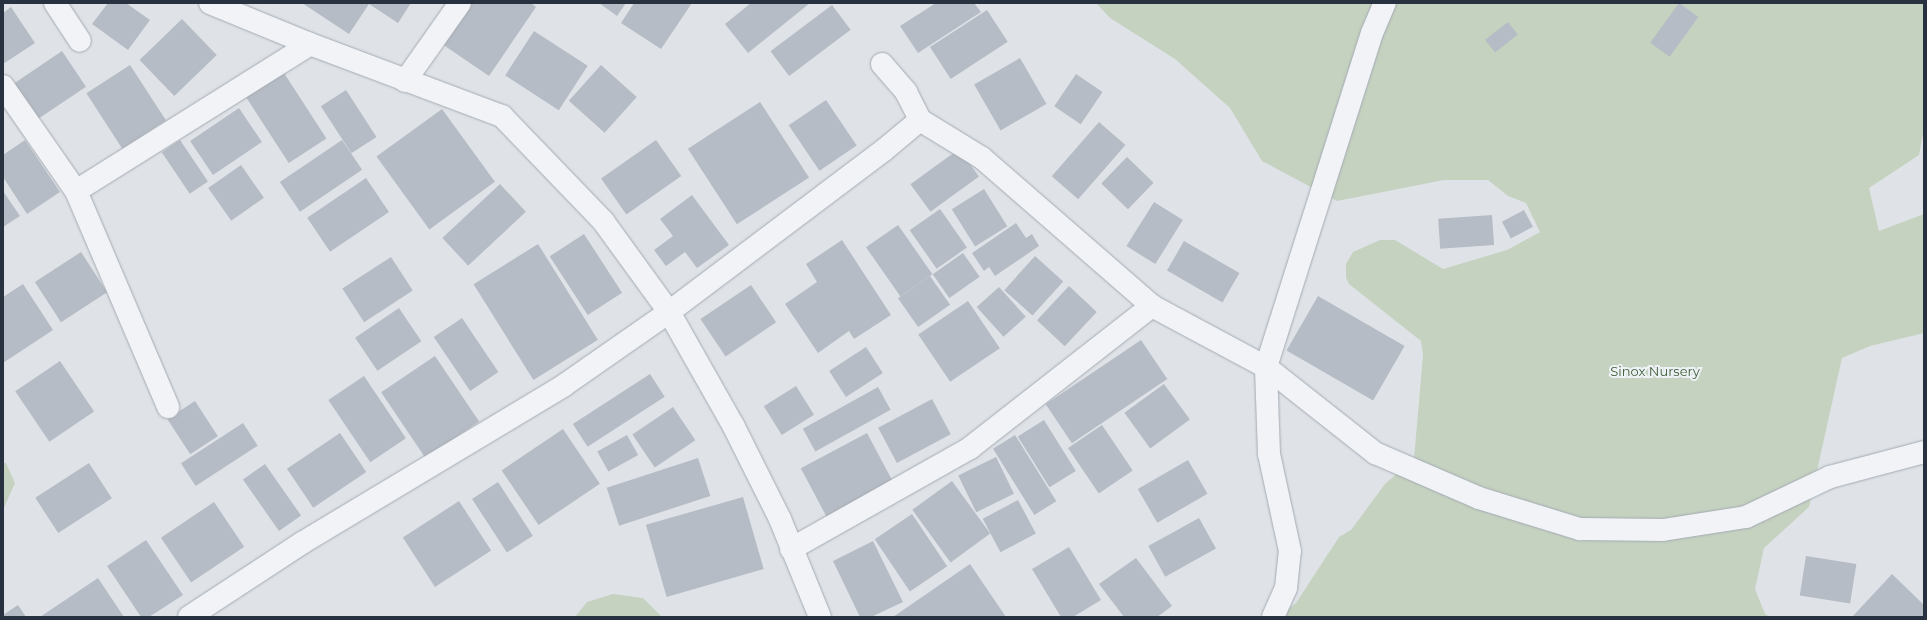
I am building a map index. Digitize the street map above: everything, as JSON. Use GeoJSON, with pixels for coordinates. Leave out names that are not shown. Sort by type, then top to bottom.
{"type":"FeatureCollection","features":[{"type":"Feature","properties":{"kind":"street"},"geometry":{"type":"LineString","coordinates":[[55,3],[80,41]]}},
{"type":"Feature","properties":{"kind":"street"},"geometry":{"type":"LineString","coordinates":[[210,3],[310,44],[502,116],[603,221],[669,312],[734,427],[780,519],[820,617]]}},
{"type":"Feature","properties":{"kind":"street"},"geometry":{"type":"LineString","coordinates":[[406,81],[460,3]]}},
{"type":"Feature","properties":{"kind":"street"},"geometry":{"type":"LineString","coordinates":[[1273,617],[1286,588],[1290,551],[1269,454],[1266,367],[1370,41],[1385,3]]}},
{"type":"Feature","properties":{"kind":"street"},"geometry":{"type":"LineString","coordinates":[[76,191],[310,44]]}},
{"type":"Feature","properties":{"kind":"street"},"geometry":{"type":"LineString","coordinates":[[882,64],[906,92],[920,120],[982,158],[1152,306],[1266,367],[1375,453],[1479,498],[1580,529],[1663,530],[1746,517],[1830,477],[1924,452]]}},
{"type":"Feature","properties":{"kind":"street"},"geometry":{"type":"LineString","coordinates":[[3,86],[76,191],[168,407]]}},
{"type":"Feature","properties":{"kind":"street"},"geometry":{"type":"LineString","coordinates":[[189,617],[302,543],[564,386],[669,312],[871,160],[920,120]]}},
{"type":"Feature","properties":{"kind":"street"},"geometry":{"type":"LineString","coordinates":[[791,549],[970,448],[1152,306]]}},
{"type":"Feature","properties":{"kind":"green space","name":"Sinox Nursery"},"geometry":{"type":"Polygon","coordinates":[[[1096,3],[1924,3],[1924,128],[1919,155],[1869,188],[1879,231],[1924,214],[1924,333],[1870,346],[1842,358],[1809,507],[1764,548],[1755,589],[1765,614],[1770,617],[1278,617],[1296,603],[1339,537],[1351,530],[1385,484],[1414,459],[1423,355],[1421,341],[1349,284],[1346,278],[1346,264],[1353,252],[1380,240],[1395,240],[1443,269],[1507,250],[1540,232],[1526,203],[1508,196],[1488,180],[1444,180],[1337,201],[1262,161],[1230,108],[1175,59],[1110,18],[1096,3]]]}},
{"type":"Feature","properties":{"kind":"green space"},"geometry":{"type":"Polygon","coordinates":[[[3,463],[6,463],[15,483],[3,510],[3,463]]]}},
{"type":"Feature","properties":{"kind":"green space"},"geometry":{"type":"Polygon","coordinates":[[[613,594],[643,598],[662,617],[575,617],[587,602],[613,594]]]}},
{"type":"Feature","properties":{"kind":"building"},"geometry":{"type":"Polygon","coordinates":[[[108,3],[126,3],[150,20],[128,50],[92,24],[108,3]]]}},
{"type":"Feature","properties":{"kind":"building"},"geometry":{"type":"Polygon","coordinates":[[[302,3],[411,3],[398,23],[369,4],[349,34],[302,3]]]}},
{"type":"Feature","properties":{"kind":"building"},"geometry":{"type":"Polygon","coordinates":[[[471,3],[531,3],[536,7],[489,76],[442,44],[471,3]]]}},
{"type":"Feature","properties":{"kind":"building"},"geometry":{"type":"Polygon","coordinates":[[[599,3],[626,3],[617,16],[599,3]]]}},
{"type":"Feature","properties":{"kind":"building"},"geometry":{"type":"Polygon","coordinates":[[[634,3],[692,3],[661,49],[621,23],[634,3]]]}},
{"type":"Feature","properties":{"kind":"building"},"geometry":{"type":"Polygon","coordinates":[[[751,3],[810,3],[748,53],[725,24],[751,3]]]}},
{"type":"Feature","properties":{"kind":"building"},"geometry":{"type":"Polygon","coordinates":[[[936,3],[974,3],[981,12],[918,53],[900,26],[936,3]]]}},
{"type":"Feature","properties":{"kind":"building"},"geometry":{"type":"Polygon","coordinates":[[[1679,3],[1698,17],[1670,57],[1650,43],[1679,3]]]}},
{"type":"Feature","properties":{"kind":"building"},"geometry":{"type":"Polygon","coordinates":[[[832,5],[851,30],[789,76],[771,51],[832,5]]]}},
{"type":"Feature","properties":{"kind":"building"},"geometry":{"type":"Polygon","coordinates":[[[11,7],[35,43],[3,64],[3,13],[11,7]]]}},
{"type":"Feature","properties":{"kind":"building"},"geometry":{"type":"Polygon","coordinates":[[[987,10],[1008,42],[951,79],[930,47],[987,10]]]}},
{"type":"Feature","properties":{"kind":"building"},"geometry":{"type":"Polygon","coordinates":[[[182,19],[217,55],[174,96],[140,60],[182,19]]]}},
{"type":"Feature","properties":{"kind":"building"},"geometry":{"type":"Polygon","coordinates":[[[1508,22],[1518,35],[1495,52],[1485,40],[1508,22]]]}},
{"type":"Feature","properties":{"kind":"building"},"geometry":{"type":"Polygon","coordinates":[[[534,31],[588,66],[559,110],[505,75],[534,31]]]}},
{"type":"Feature","properties":{"kind":"building"},"geometry":{"type":"Polygon","coordinates":[[[62,51],[86,87],[38,119],[14,83],[62,51]]]}},
{"type":"Feature","properties":{"kind":"building"},"geometry":{"type":"Polygon","coordinates":[[[1020,58],[1046,104],[1001,130],[974,84],[1020,58]]]}},
{"type":"Feature","properties":{"kind":"building"},"geometry":{"type":"Polygon","coordinates":[[[130,65],[166,120],[122,149],[86,93],[130,65]]]}},
{"type":"Feature","properties":{"kind":"building"},"geometry":{"type":"Polygon","coordinates":[[[601,65],[637,97],[605,133],[569,101],[601,65]]]}},
{"type":"Feature","properties":{"kind":"building"},"geometry":{"type":"Polygon","coordinates":[[[284,73],[326,138],[289,163],[246,98],[284,73]]]}},
{"type":"Feature","properties":{"kind":"building"},"geometry":{"type":"Polygon","coordinates":[[[1076,74],[1103,92],[1081,124],[1054,106],[1076,74]]]}},
{"type":"Feature","properties":{"kind":"building"},"geometry":{"type":"Polygon","coordinates":[[[346,90],[376,137],[351,153],[321,106],[346,90]]]}},
{"type":"Feature","properties":{"kind":"building"},"geometry":{"type":"Polygon","coordinates":[[[826,100],[857,146],[819,171],[789,125],[826,100]]]}},
{"type":"Feature","properties":{"kind":"building"},"geometry":{"type":"Polygon","coordinates":[[[760,102],[809,177],[737,224],[688,149],[760,102]]]}},
{"type":"Feature","properties":{"kind":"building"},"geometry":{"type":"Polygon","coordinates":[[[239,108],[262,142],[213,175],[190,141],[239,108]]]}},
{"type":"Feature","properties":{"kind":"building"},"geometry":{"type":"Polygon","coordinates":[[[442,109],[495,182],[429,229],[376,157],[442,109]]]}},
{"type":"Feature","properties":{"kind":"building"},"geometry":{"type":"Polygon","coordinates":[[[1099,122],[1125,145],[1078,199],[1052,176],[1099,122]]]}},
{"type":"Feature","properties":{"kind":"building"},"geometry":{"type":"Polygon","coordinates":[[[25,140],[60,192],[27,214],[3,177],[3,155],[25,140]]]}},
{"type":"Feature","properties":{"kind":"building"},"geometry":{"type":"Polygon","coordinates":[[[180,140],[208,181],[190,194],[162,152],[180,140]]]}},
{"type":"Feature","properties":{"kind":"building"},"geometry":{"type":"Polygon","coordinates":[[[342,140],[362,170],[300,212],[280,182],[342,140]]]}},
{"type":"Feature","properties":{"kind":"building"},"geometry":{"type":"Polygon","coordinates":[[[656,140],[681,176],[626,214],[601,178],[656,140]]]}},
{"type":"Feature","properties":{"kind":"building"},"geometry":{"type":"Polygon","coordinates":[[[959,149],[979,177],[930,212],[910,184],[959,149]]]}},
{"type":"Feature","properties":{"kind":"building"},"geometry":{"type":"Polygon","coordinates":[[[1127,157],[1154,183],[1128,209],[1101,184],[1127,157]]]}},
{"type":"Feature","properties":{"kind":"building"},"geometry":{"type":"Polygon","coordinates":[[[241,165],[264,198],[231,221],[208,188],[241,165]]]}},
{"type":"Feature","properties":{"kind":"building"},"geometry":{"type":"Polygon","coordinates":[[[366,178],[389,212],[330,252],[307,218],[366,178]]]}},
{"type":"Feature","properties":{"kind":"building"},"geometry":{"type":"Polygon","coordinates":[[[500,184],[526,212],[468,266],[442,238],[500,184]]]}},
{"type":"Feature","properties":{"kind":"building"},"geometry":{"type":"Polygon","coordinates":[[[984,189],[1007,226],[975,246],[952,209],[984,189]]]}},
{"type":"Feature","properties":{"kind":"building"},"geometry":{"type":"Polygon","coordinates":[[[3,191],[20,216],[3,227],[3,191]]]}},
{"type":"Feature","properties":{"kind":"building"},"geometry":{"type":"Polygon","coordinates":[[[692,195],[729,245],[697,268],[685,252],[666,266],[654,250],[673,236],[660,219],[692,195]]]}},
{"type":"Feature","properties":{"kind":"building"},"geometry":{"type":"Polygon","coordinates":[[[1154,202],[1183,220],[1155,264],[1126,246],[1154,202]]]}},
{"type":"Feature","properties":{"kind":"building"},"geometry":{"type":"Polygon","coordinates":[[[940,209],[967,248],[937,269],[910,230],[940,209]]]}},
{"type":"Feature","properties":{"kind":"building"},"geometry":{"type":"Polygon","coordinates":[[[1524,210],[1533,227],[1511,239],[1502,222],[1524,210]]]}},
{"type":"Feature","properties":{"kind":"building"},"geometry":{"type":"Polygon","coordinates":[[[1492,215],[1494,245],[1440,249],[1438,219],[1492,215]]]}},
{"type":"Feature","properties":{"kind":"building"},"geometry":{"type":"Polygon","coordinates":[[[1016,223],[1026,238],[1032,234],[1039,246],[995,276],[989,267],[984,271],[972,253],[1016,223]]]}},
{"type":"Feature","properties":{"kind":"building"},"geometry":{"type":"Polygon","coordinates":[[[898,225],[932,274],[900,297],[866,247],[898,225]]]}},
{"type":"Feature","properties":{"kind":"building"},"geometry":{"type":"Polygon","coordinates":[[[584,234],[622,293],[588,315],[550,256],[584,234]]]}},
{"type":"Feature","properties":{"kind":"building"},"geometry":{"type":"Polygon","coordinates":[[[842,240],[891,315],[854,339],[849,331],[818,353],[785,304],[817,282],[806,264],[842,240]]]}},
{"type":"Feature","properties":{"kind":"building"},"geometry":{"type":"Polygon","coordinates":[[[1184,241],[1239,273],[1222,302],[1167,270],[1184,241]]]}},
{"type":"Feature","properties":{"kind":"building"},"geometry":{"type":"Polygon","coordinates":[[[538,244],[598,340],[533,380],[474,284],[538,244]]]}},
{"type":"Feature","properties":{"kind":"building"},"geometry":{"type":"Polygon","coordinates":[[[81,252],[107,292],[61,322],[35,282],[81,252]]]}},
{"type":"Feature","properties":{"kind":"building"},"geometry":{"type":"Polygon","coordinates":[[[963,253],[980,277],[949,298],[933,274],[963,253]]]}},
{"type":"Feature","properties":{"kind":"building"},"geometry":{"type":"Polygon","coordinates":[[[1035,256],[1063,281],[1032,316],[1004,290],[1035,256]]]}},
{"type":"Feature","properties":{"kind":"building"},"geometry":{"type":"Polygon","coordinates":[[[391,257],[413,291],[364,322],[342,289],[391,257]]]}},
{"type":"Feature","properties":{"kind":"building"},"geometry":{"type":"Polygon","coordinates":[[[930,276],[950,305],[918,327],[898,298],[930,276]]]}},
{"type":"Feature","properties":{"kind":"building"},"geometry":{"type":"Polygon","coordinates":[[[23,284],[53,330],[3,363],[3,297],[23,284]]]}},
{"type":"Feature","properties":{"kind":"building"},"geometry":{"type":"Polygon","coordinates":[[[751,285],[776,322],[726,356],[700,319],[751,285]]]}},
{"type":"Feature","properties":{"kind":"building"},"geometry":{"type":"Polygon","coordinates":[[[1069,286],[1097,312],[1065,346],[1037,320],[1069,286]]]}},
{"type":"Feature","properties":{"kind":"building"},"geometry":{"type":"Polygon","coordinates":[[[999,287],[1026,317],[1003,337],[977,307],[999,287]]]}},
{"type":"Feature","properties":{"kind":"building"},"geometry":{"type":"Polygon","coordinates":[[[1318,296],[1405,346],[1373,401],[1286,351],[1318,296]]]}},
{"type":"Feature","properties":{"kind":"building"},"geometry":{"type":"Polygon","coordinates":[[[968,301],[1000,348],[950,382],[918,335],[968,301]]]}},
{"type":"Feature","properties":{"kind":"building"},"geometry":{"type":"Polygon","coordinates":[[[399,308],[421,341],[377,371],[355,338],[399,308]]]}},
{"type":"Feature","properties":{"kind":"building"},"geometry":{"type":"Polygon","coordinates":[[[462,318],[498,372],[470,391],[434,337],[462,318]]]}},
{"type":"Feature","properties":{"kind":"building"},"geometry":{"type":"Polygon","coordinates":[[[1141,340],[1167,379],[1072,443],[1046,404],[1141,340]]]}},
{"type":"Feature","properties":{"kind":"building"},"geometry":{"type":"Polygon","coordinates":[[[866,347],[883,373],[846,397],[829,371],[866,347]]]}},
{"type":"Feature","properties":{"kind":"building"},"geometry":{"type":"Polygon","coordinates":[[[435,356],[479,421],[425,458],[381,392],[435,356]]]}},
{"type":"Feature","properties":{"kind":"building"},"geometry":{"type":"Polygon","coordinates":[[[60,361],[94,412],[49,442],[15,391],[60,361]]]}},
{"type":"Feature","properties":{"kind":"building"},"geometry":{"type":"Polygon","coordinates":[[[650,374],[665,397],[588,447],[573,424],[650,374]]]}},
{"type":"Feature","properties":{"kind":"building"},"geometry":{"type":"Polygon","coordinates":[[[364,376],[406,438],[370,462],[328,400],[364,376]]]}},
{"type":"Feature","properties":{"kind":"building"},"geometry":{"type":"Polygon","coordinates":[[[1164,384],[1190,420],[1150,448],[1124,413],[1164,384]]]}},
{"type":"Feature","properties":{"kind":"building"},"geometry":{"type":"Polygon","coordinates":[[[796,386],[814,415],[782,435],[764,406],[796,386]]]}},
{"type":"Feature","properties":{"kind":"building"},"geometry":{"type":"Polygon","coordinates":[[[878,387],[891,410],[815,451],[803,429],[878,387]]]}},
{"type":"Feature","properties":{"kind":"building"},"geometry":{"type":"Polygon","coordinates":[[[932,399],[951,434],[897,463],[878,428],[932,399]]]}},
{"type":"Feature","properties":{"kind":"building"},"geometry":{"type":"Polygon","coordinates":[[[195,401],[218,436],[190,454],[167,419],[195,401]]]}},
{"type":"Feature","properties":{"kind":"building"},"geometry":{"type":"Polygon","coordinates":[[[673,407],[695,440],[655,468],[632,434],[673,407]]]}},
{"type":"Feature","properties":{"kind":"building"},"geometry":{"type":"Polygon","coordinates":[[[1044,420],[1076,471],[1050,487],[1018,436],[1044,420]]]}},
{"type":"Feature","properties":{"kind":"building"},"geometry":{"type":"Polygon","coordinates":[[[243,423],[258,446],[196,486],[181,463],[243,423]]]}},
{"type":"Feature","properties":{"kind":"building"},"geometry":{"type":"Polygon","coordinates":[[[1102,425],[1133,471],[1099,494],[1068,448],[1102,425]]]}},
{"type":"Feature","properties":{"kind":"building"},"geometry":{"type":"Polygon","coordinates":[[[563,429],[600,484],[539,525],[502,470],[563,429]]]}},
{"type":"Feature","properties":{"kind":"building"},"geometry":{"type":"Polygon","coordinates":[[[340,433],[366,472],[313,508],[287,469],[340,433]]]}},
{"type":"Feature","properties":{"kind":"building"},"geometry":{"type":"Polygon","coordinates":[[[867,433],[893,482],[827,517],[801,468],[867,433]]]}},
{"type":"Feature","properties":{"kind":"building"},"geometry":{"type":"Polygon","coordinates":[[[627,435],[638,455],[608,472],[597,451],[627,435]]]}},
{"type":"Feature","properties":{"kind":"building"},"geometry":{"type":"Polygon","coordinates":[[[1015,435],[1056,501],[1034,515],[993,449],[1015,435]]]}},
{"type":"Feature","properties":{"kind":"building"},"geometry":{"type":"Polygon","coordinates":[[[996,457],[1014,494],[976,512],[958,475],[996,457]]]}},
{"type":"Feature","properties":{"kind":"building"},"geometry":{"type":"Polygon","coordinates":[[[698,458],[710,496],[619,526],[607,488],[698,458]]]}},
{"type":"Feature","properties":{"kind":"building"},"geometry":{"type":"Polygon","coordinates":[[[1188,460],[1208,494],[1157,523],[1138,489],[1188,460]]]}},
{"type":"Feature","properties":{"kind":"building"},"geometry":{"type":"Polygon","coordinates":[[[89,463],[112,498],[58,533],[35,498],[89,463]]]}},
{"type":"Feature","properties":{"kind":"building"},"geometry":{"type":"Polygon","coordinates":[[[265,464],[301,516],[279,531],[243,479],[265,464]]]}},
{"type":"Feature","properties":{"kind":"building"},"geometry":{"type":"Polygon","coordinates":[[[952,481],[990,534],[951,562],[912,510],[952,481]]]}},
{"type":"Feature","properties":{"kind":"building"},"geometry":{"type":"Polygon","coordinates":[[[498,482],[533,536],[507,553],[472,499],[498,482]]]}},
{"type":"Feature","properties":{"kind":"building"},"geometry":{"type":"Polygon","coordinates":[[[743,497],[764,569],[667,597],[646,525],[743,497]]]}},
{"type":"Feature","properties":{"kind":"building"},"geometry":{"type":"Polygon","coordinates":[[[1018,500],[1036,534],[1001,552],[983,519],[1018,500]]]}},
{"type":"Feature","properties":{"kind":"building"},"geometry":{"type":"Polygon","coordinates":[[[459,501],[491,550],[435,587],[403,537],[459,501]]]}},
{"type":"Feature","properties":{"kind":"building"},"geometry":{"type":"Polygon","coordinates":[[[214,502],[244,547],[191,583],[161,538],[214,502]]]}},
{"type":"Feature","properties":{"kind":"building"},"geometry":{"type":"Polygon","coordinates":[[[912,514],[947,566],[910,591],[875,539],[912,514]]]}},
{"type":"Feature","properties":{"kind":"building"},"geometry":{"type":"Polygon","coordinates":[[[1199,518],[1216,549],[1165,577],[1148,546],[1199,518]]]}},
{"type":"Feature","properties":{"kind":"building"},"geometry":{"type":"Polygon","coordinates":[[[146,540],[183,595],[149,617],[141,617],[107,566],[146,540]]]}},
{"type":"Feature","properties":{"kind":"building"},"geometry":{"type":"Polygon","coordinates":[[[873,541],[903,602],[871,617],[860,617],[833,561],[873,541]]]}},
{"type":"Feature","properties":{"kind":"building"},"geometry":{"type":"Polygon","coordinates":[[[1069,547],[1101,600],[1073,617],[1061,617],[1032,569],[1069,547]]]}},
{"type":"Feature","properties":{"kind":"building"},"geometry":{"type":"Polygon","coordinates":[[[1806,556],[1856,564],[1850,603],[1800,596],[1806,556]]]}},
{"type":"Feature","properties":{"kind":"building"},"geometry":{"type":"Polygon","coordinates":[[[1136,558],[1172,606],[1157,617],[1124,617],[1099,584],[1136,558]]]}},
{"type":"Feature","properties":{"kind":"building"},"geometry":{"type":"Polygon","coordinates":[[[970,564],[1006,617],[893,617],[970,564]]]}},
{"type":"Feature","properties":{"kind":"building"},"geometry":{"type":"Polygon","coordinates":[[[1892,574],[1924,605],[1924,617],[1852,617],[1892,574]]]}},
{"type":"Feature","properties":{"kind":"building"},"geometry":{"type":"Polygon","coordinates":[[[98,578],[124,617],[40,617],[98,578]]]}},
{"type":"Feature","properties":{"kind":"building"},"geometry":{"type":"Polygon","coordinates":[[[18,605],[26,617],[3,617],[3,615],[18,605]]]}}]}
